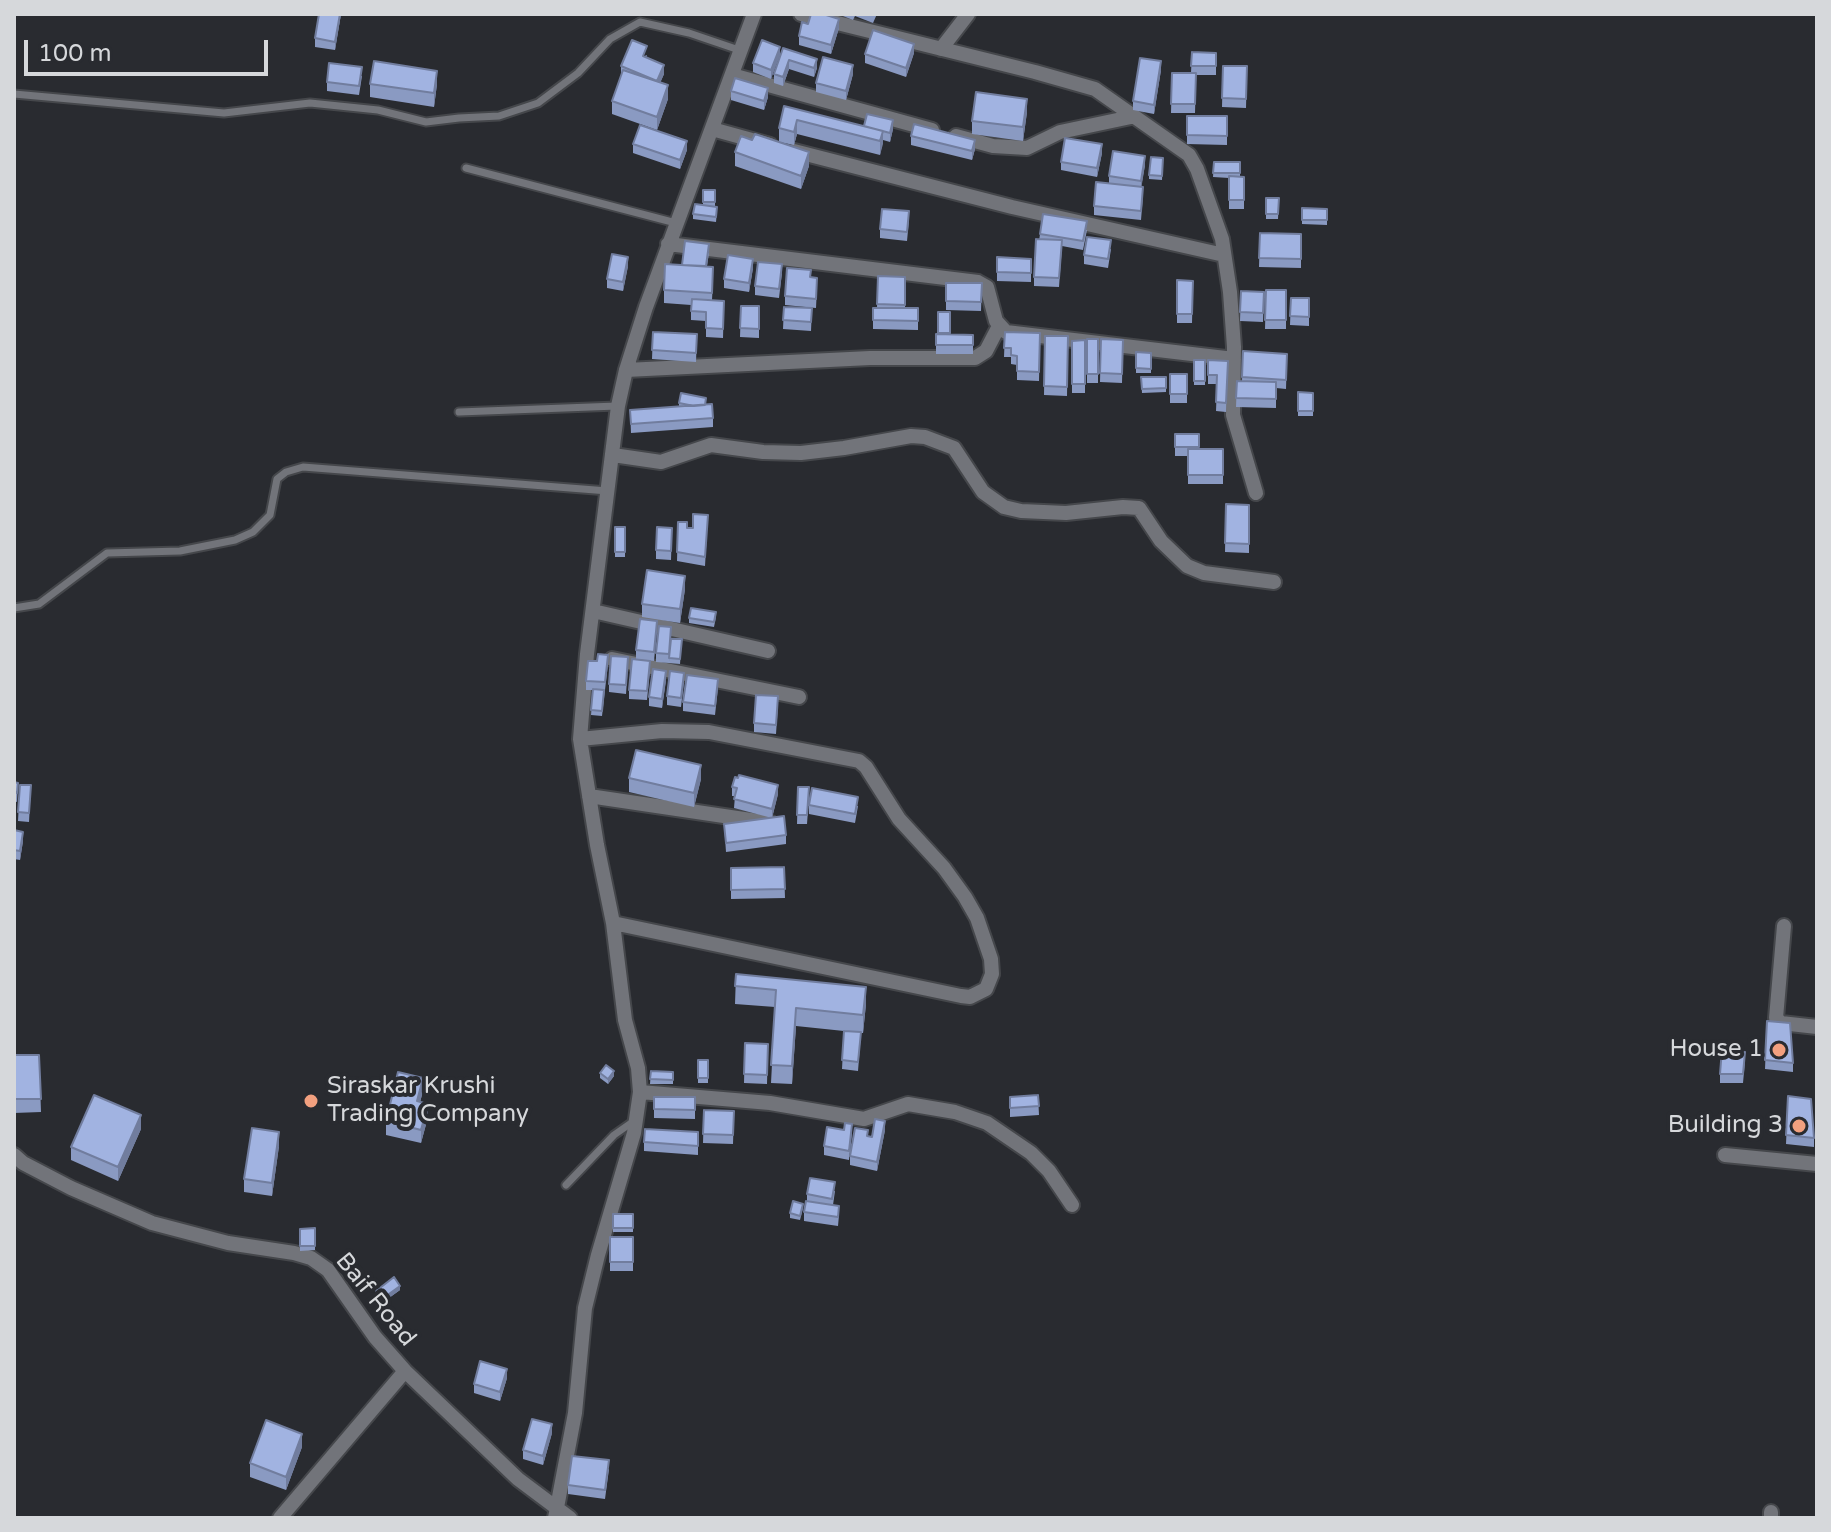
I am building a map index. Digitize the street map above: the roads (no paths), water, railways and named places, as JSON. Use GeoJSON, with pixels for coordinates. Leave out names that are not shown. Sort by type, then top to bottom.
{"type":"FeatureCollection","features":[{"type":"Feature","properties":{"kind":"street"},"geometry":{"type":"LineString","coordinates":[[560,1516],[575,1413],[585,1308],[637,1120],[640,1092],[638,1068],[625,1020],[613,923],[580,739],[587,654],[618,406],[626,370],[668,244],[754,14]]}},
{"type":"Feature","properties":{"kind":"street"},"geometry":{"type":"LineString","coordinates":[[801,14],[1095,89],[1189,155],[1219,225],[1230,292],[1233,415],[1256,493]]}},
{"type":"Feature","properties":{"kind":"street"},"geometry":{"type":"LineString","coordinates":[[941,49],[968,14]]}},
{"type":"Feature","properties":{"kind":"street"},"geometry":{"type":"LineString","coordinates":[[732,75],[1012,149],[1038,145],[1060,132],[1131,117]]}},
{"type":"Feature","properties":{"kind":"street"},"geometry":{"type":"LineString","coordinates":[[712,129],[1012,207],[1224,255]]}},
{"type":"Feature","properties":{"kind":"street"},"geometry":{"type":"LineString","coordinates":[[668,244],[978,282],[987,287],[999,326],[1013,334],[1234,359]]}},
{"type":"Feature","properties":{"kind":"street"},"geometry":{"type":"LineString","coordinates":[[626,370],[870,358],[975,358],[986,351],[999,326]]}},
{"type":"Feature","properties":{"kind":"street"},"geometry":{"type":"LineString","coordinates":[[613,455],[661,462],[711,445],[801,453],[911,436],[925,437],[954,448],[983,492],[1004,507],[1066,513],[1139,508],[1161,541],[1187,566],[1204,573],[1274,582]]}},
{"type":"Feature","properties":{"kind":"street"},"geometry":{"type":"LineString","coordinates":[[593,611],[768,651]]}},
{"type":"Feature","properties":{"kind":"street"},"geometry":{"type":"LineString","coordinates":[[587,654],[799,697]]}},
{"type":"Feature","properties":{"kind":"street"},"geometry":{"type":"LineString","coordinates":[[580,739],[662,731],[709,732],[859,761],[899,819],[944,868],[965,897],[977,918],[991,959],[992,974],[986,989],[970,997],[961,996],[613,923]]}},
{"type":"Feature","properties":{"kind":"street"},"geometry":{"type":"LineString","coordinates":[[589,796],[772,823]]}},
{"type":"Feature","properties":{"kind":"street"},"geometry":{"type":"LineString","coordinates":[[1784,926],[1776,1018],[1781,1023],[1817,1027]]}},
{"type":"Feature","properties":{"kind":"street"},"geometry":{"type":"LineString","coordinates":[[640,1092],[770,1103],[864,1119],[908,1104],[955,1112],[987,1123],[1031,1153],[1049,1171],[1072,1205]]}},
{"type":"Feature","properties":{"kind":"street","name":"Baif Road"},"geometry":{"type":"LineString","coordinates":[[14,1155],[23,1163],[71,1188],[152,1223],[228,1243],[311,1258],[328,1270],[375,1337],[405,1371],[560,1516]]}},
{"type":"Feature","properties":{"kind":"street"},"geometry":{"type":"LineString","coordinates":[[1725,1155],[1817,1164]]}},
{"type":"Feature","properties":{"kind":"street"},"geometry":{"type":"LineString","coordinates":[[280,1518],[405,1371]]}},
{"type":"Feature","properties":{"kind":"lane"},"geometry":{"type":"LineString","coordinates":[[14,94],[224,113],[310,103],[378,110],[426,122],[499,116],[538,103],[578,73],[610,39],[640,22],[689,33],[739,50]]}},
{"type":"Feature","properties":{"kind":"lane"},"geometry":{"type":"LineString","coordinates":[[466,168],[676,223]]}},
{"type":"Feature","properties":{"kind":"lane"},"geometry":{"type":"LineString","coordinates":[[459,412],[618,406]]}},
{"type":"Feature","properties":{"kind":"lane"},"geometry":{"type":"LineString","coordinates":[[14,608],[39,604],[107,553],[180,551],[235,540],[253,532],[270,515],[277,479],[286,472],[303,467],[608,491]]}},
{"type":"Feature","properties":{"kind":"lane"},"geometry":{"type":"LineString","coordinates":[[566,1185],[614,1135],[637,1120]]}},
{"type":"Feature","properties":{"kind":"place","name":"House 1"},"geometry":{"type":"Point","coordinates":[1779,1050]}},
{"type":"Feature","properties":{"kind":"place","name":"Siraskar Krushi Trading Company"},"geometry":{"type":"Point","coordinates":[311,1101]}},
{"type":"Feature","properties":{"kind":"place","name":"Building 3"},"geometry":{"type":"Point","coordinates":[1799,1126]}}]}
